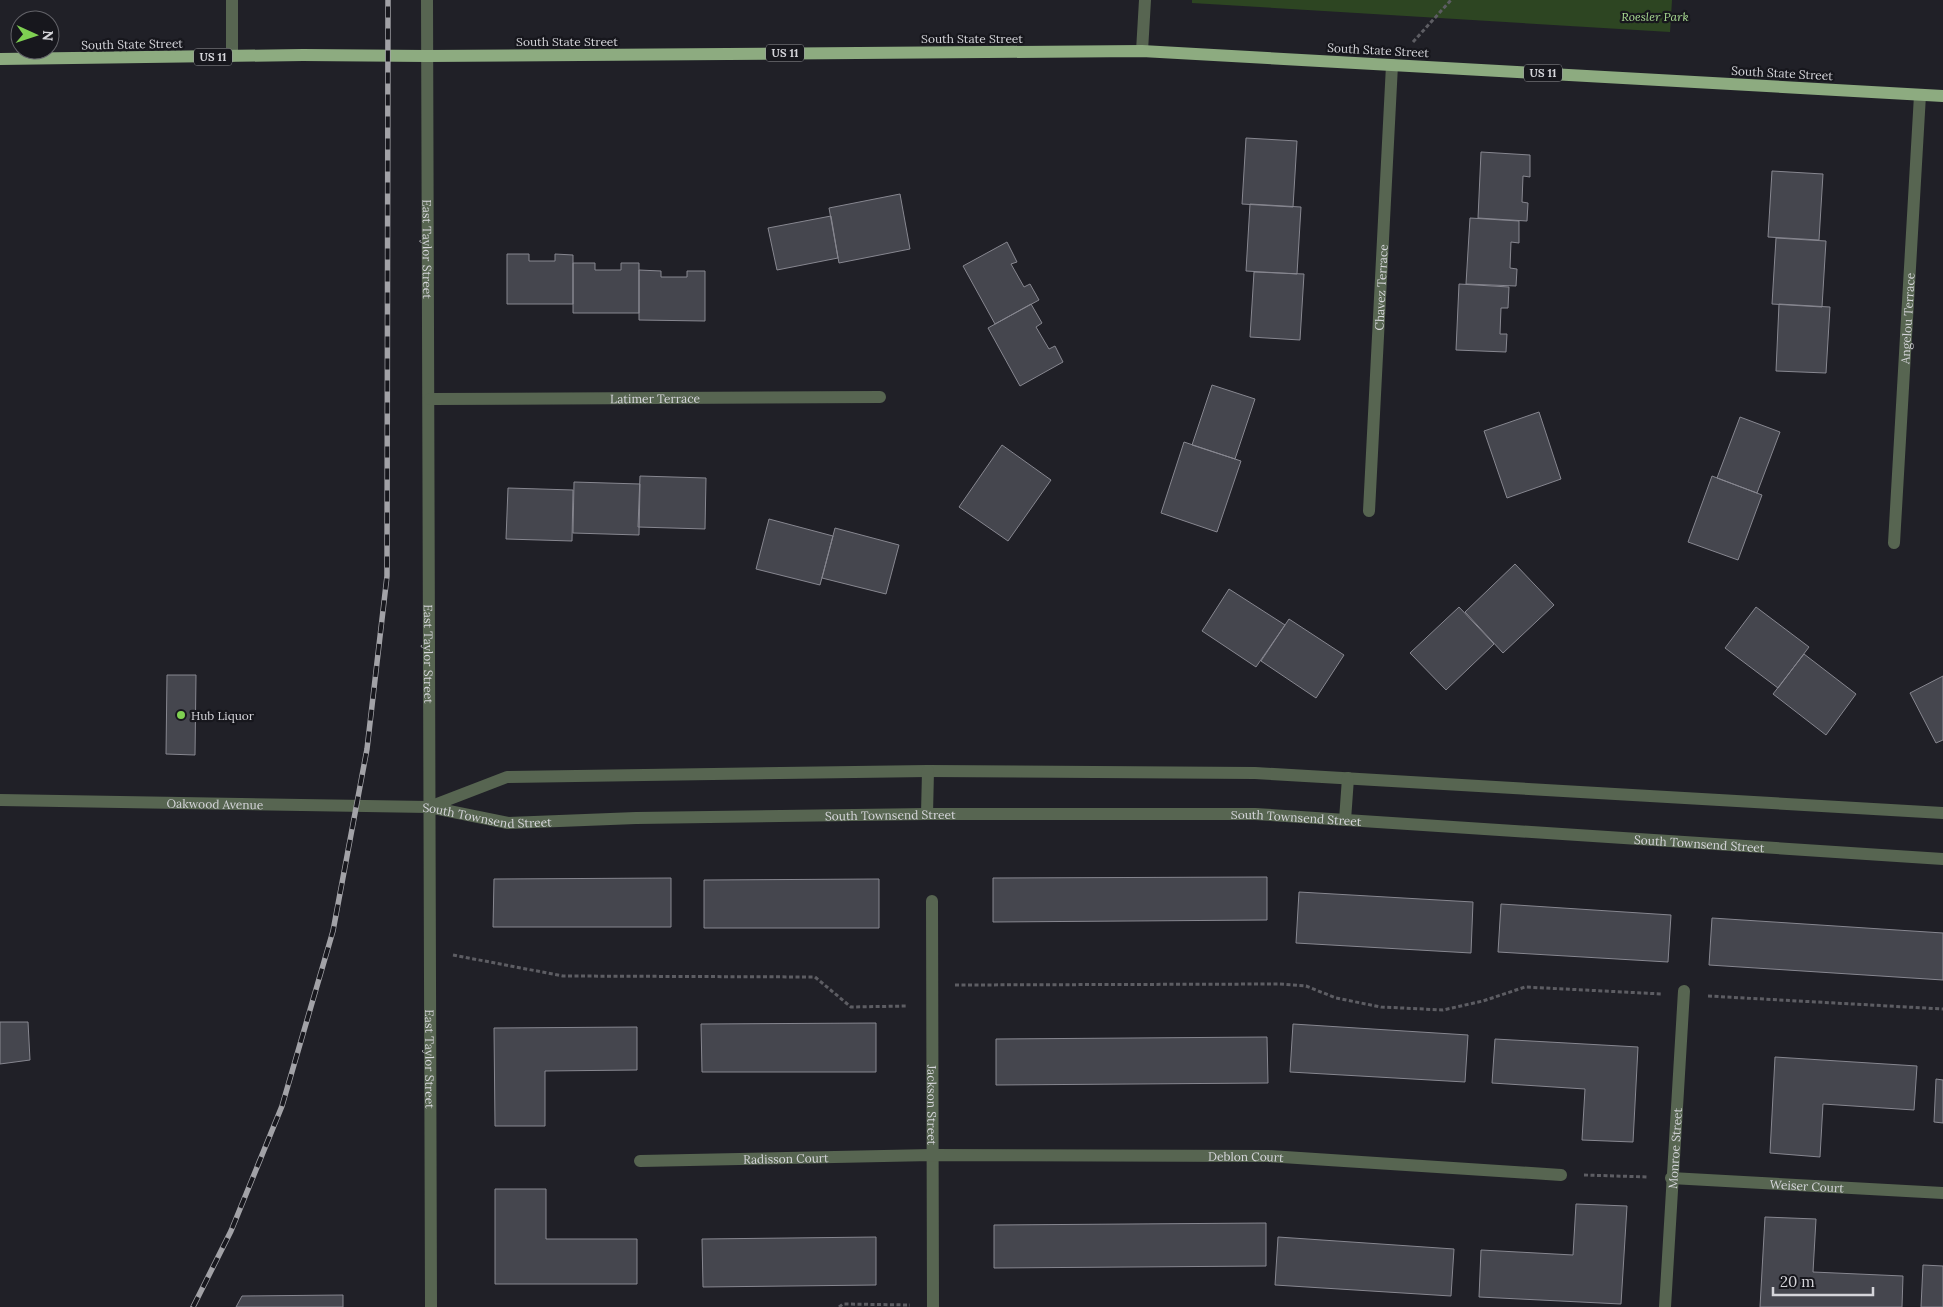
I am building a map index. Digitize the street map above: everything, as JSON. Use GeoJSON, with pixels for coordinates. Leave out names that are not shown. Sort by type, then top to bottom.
{"type":"FeatureCollection","features":[{"type":"Feature","properties":{"kind":"main road","name":"South State Street"},"geometry":{"type":"LineString","coordinates":[[0,59],[1142,51],[1943,96]]}},
{"type":"Feature","properties":{"kind":"street"},"geometry":{"type":"LineString","coordinates":[[232,0],[232,56]]}},
{"type":"Feature","properties":{"kind":"street","name":"East Taylor Street"},"geometry":{"type":"LineString","coordinates":[[428,0],[431,1307]]}},
{"type":"Feature","properties":{"kind":"street"},"geometry":{"type":"LineString","coordinates":[[1142,51],[1145,0]]}},
{"type":"Feature","properties":{"kind":"street","name":"Chavez Terrace"},"geometry":{"type":"LineString","coordinates":[[1369,511],[1392,65]]}},
{"type":"Feature","properties":{"kind":"street","name":"Angelou Terrace"},"geometry":{"type":"LineString","coordinates":[[1894,543],[1920,95]]}},
{"type":"Feature","properties":{"kind":"street","name":"Latimer Terrace"},"geometry":{"type":"LineString","coordinates":[[430,399],[880,397]]}},
{"type":"Feature","properties":{"kind":"street"},"geometry":{"type":"LineString","coordinates":[[927,814],[928,771]]}},
{"type":"Feature","properties":{"kind":"street","name":"South Townsend Street"},"geometry":{"type":"LineString","coordinates":[[429,807],[507,777],[928,771],[1255,773],[1943,813]]}},
{"type":"Feature","properties":{"kind":"street"},"geometry":{"type":"LineString","coordinates":[[1345,820],[1348,778]]}},
{"type":"Feature","properties":{"kind":"street","name":"Oakwood Avenue"},"geometry":{"type":"LineString","coordinates":[[0,800],[429,807]]}},
{"type":"Feature","properties":{"kind":"street","name":"South Townsend Street"},"geometry":{"type":"LineString","coordinates":[[429,807],[508,823],[636,818],[927,814],[1255,814],[1943,859]]}},
{"type":"Feature","properties":{"kind":"street","name":"Jackson Street"},"geometry":{"type":"LineString","coordinates":[[932,902],[933,1306]]}},
{"type":"Feature","properties":{"kind":"street","name":"Monroe Street"},"geometry":{"type":"LineString","coordinates":[[1665,1307],[1684,991]]}},
{"type":"Feature","properties":{"kind":"street","name":"Radisson Court"},"geometry":{"type":"LineString","coordinates":[[640,1161],[932,1155]]}},
{"type":"Feature","properties":{"kind":"street","name":"Deblon Court"},"geometry":{"type":"LineString","coordinates":[[932,1155],[1268,1156],[1561,1175]]}},
{"type":"Feature","properties":{"kind":"street","name":"Weiser Court"},"geometry":{"type":"LineString","coordinates":[[1672,1178],[1943,1193]]}},
{"type":"Feature","properties":{"kind":"path"},"geometry":{"type":"LineString","coordinates":[[1392,65],[1451,0]]}},
{"type":"Feature","properties":{"kind":"path"},"geometry":{"type":"LineString","coordinates":[[430,951],[563,976],[815,976],[852,1007],[932,1006]]}},
{"type":"Feature","properties":{"kind":"path"},"geometry":{"type":"LineString","coordinates":[[932,985],[1279,984],[1306,986],[1336,998],[1381,1007],[1443,1010],[1483,1001],[1525,987],[1667,994]]}},
{"type":"Feature","properties":{"kind":"path"},"geometry":{"type":"LineString","coordinates":[[1706,996],[1943,1009]]}},
{"type":"Feature","properties":{"kind":"path"},"geometry":{"type":"LineString","coordinates":[[1561,1175],[1672,1178]]}},
{"type":"Feature","properties":{"kind":"path"},"geometry":{"type":"LineString","coordinates":[[839,1307],[843,1304],[933,1306]]}},
{"type":"Feature","properties":{"kind":"green space","name":"Roesler Park"},"geometry":{"type":"Polygon","coordinates":[[[1192,0],[1672,0],[1670,32],[1192,3],[1192,0]]]}},
{"type":"Feature","properties":{"kind":"building"},"geometry":{"type":"Polygon","coordinates":[[[1246,138],[1297,141],[1293,207],[1242,204],[1246,138]]]}},
{"type":"Feature","properties":{"kind":"building"},"geometry":{"type":"Polygon","coordinates":[[[1481,152],[1530,155],[1530,177],[1523,176],[1522,202],[1528,203],[1527,221],[1478,218],[1481,152]]]}},
{"type":"Feature","properties":{"kind":"building"},"geometry":{"type":"Polygon","coordinates":[[[1772,171],[1823,174],[1819,240],[1768,237],[1772,171]]]}},
{"type":"Feature","properties":{"kind":"building"},"geometry":{"type":"Polygon","coordinates":[[[900,194],[910,249],[839,263],[829,208],[900,194]]]}},
{"type":"Feature","properties":{"kind":"building"},"geometry":{"type":"Polygon","coordinates":[[[1250,204],[1301,207],[1297,274],[1246,271],[1250,204]]]}},
{"type":"Feature","properties":{"kind":"building"},"geometry":{"type":"Polygon","coordinates":[[[831,216],[838,258],[777,270],[768,228],[831,216]]]}},
{"type":"Feature","properties":{"kind":"building"},"geometry":{"type":"Polygon","coordinates":[[[1470,218],[1519,221],[1519,243],[1511,242],[1510,268],[1517,269],[1516,286],[1466,284],[1470,218]]]}},
{"type":"Feature","properties":{"kind":"building"},"geometry":{"type":"Polygon","coordinates":[[[1776,238],[1826,241],[1822,307],[1772,304],[1776,238]]]}},
{"type":"Feature","properties":{"kind":"building"},"geometry":{"type":"Polygon","coordinates":[[[1007,242],[1017,262],[1011,264],[1024,287],[1030,284],[1039,300],[995,324],[963,266],[1007,242]]]}},
{"type":"Feature","properties":{"kind":"building"},"geometry":{"type":"Polygon","coordinates":[[[507,254],[529,254],[529,261],[555,261],[555,254],[573,255],[573,304],[507,304],[507,254]]]}},
{"type":"Feature","properties":{"kind":"building"},"geometry":{"type":"Polygon","coordinates":[[[573,263],[595,263],[595,270],[621,270],[621,263],[639,263],[639,313],[573,313],[573,263]]]}},
{"type":"Feature","properties":{"kind":"building"},"geometry":{"type":"Polygon","coordinates":[[[639,270],[661,271],[661,277],[687,277],[687,271],[705,271],[705,321],[639,320],[639,270]]]}},
{"type":"Feature","properties":{"kind":"building"},"geometry":{"type":"Polygon","coordinates":[[[1254,272],[1304,274],[1300,340],[1250,337],[1254,272]]]}},
{"type":"Feature","properties":{"kind":"building"},"geometry":{"type":"Polygon","coordinates":[[[1459,284],[1509,287],[1508,308],[1501,308],[1500,334],[1507,334],[1506,352],[1456,350],[1459,284]]]}},
{"type":"Feature","properties":{"kind":"building"},"geometry":{"type":"Polygon","coordinates":[[[1031,304],[1042,323],[1036,327],[1049,349],[1055,346],[1063,362],[1020,386],[988,328],[1031,304]]]}},
{"type":"Feature","properties":{"kind":"building"},"geometry":{"type":"Polygon","coordinates":[[[1779,304],[1830,307],[1826,373],[1776,371],[1779,304]]]}},
{"type":"Feature","properties":{"kind":"building"},"geometry":{"type":"Polygon","coordinates":[[[1212,385],[1255,399],[1235,459],[1192,445],[1212,385]]]}},
{"type":"Feature","properties":{"kind":"building"},"geometry":{"type":"Polygon","coordinates":[[[1539,412],[1561,479],[1507,498],[1484,431],[1539,412]]]}},
{"type":"Feature","properties":{"kind":"building"},"geometry":{"type":"Polygon","coordinates":[[[1740,417],[1780,432],[1757,493],[1717,478],[1740,417]]]}},
{"type":"Feature","properties":{"kind":"building"},"geometry":{"type":"Polygon","coordinates":[[[1184,442],[1241,461],[1217,532],[1161,513],[1184,442]]]}},
{"type":"Feature","properties":{"kind":"building"},"geometry":{"type":"Polygon","coordinates":[[[1002,445],[1051,480],[1008,541],[959,507],[1002,445]]]}},
{"type":"Feature","properties":{"kind":"building"},"geometry":{"type":"Polygon","coordinates":[[[640,476],[706,478],[705,529],[638,527],[640,476]]]}},
{"type":"Feature","properties":{"kind":"building"},"geometry":{"type":"Polygon","coordinates":[[[1712,476],[1762,495],[1738,560],[1688,542],[1712,476]]]}},
{"type":"Feature","properties":{"kind":"building"},"geometry":{"type":"Polygon","coordinates":[[[574,482],[640,484],[639,535],[573,533],[574,482]]]}},
{"type":"Feature","properties":{"kind":"building"},"geometry":{"type":"Polygon","coordinates":[[[508,488],[573,490],[572,541],[506,539],[508,488]]]}},
{"type":"Feature","properties":{"kind":"building"},"geometry":{"type":"Polygon","coordinates":[[[769,519],[833,536],[820,585],[756,569],[769,519]]]}},
{"type":"Feature","properties":{"kind":"building"},"geometry":{"type":"Polygon","coordinates":[[[835,528],[899,545],[886,594],[822,578],[835,528]]]}},
{"type":"Feature","properties":{"kind":"building"},"geometry":{"type":"Polygon","coordinates":[[[1515,564],[1554,605],[1503,653],[1465,612],[1515,564]]]}},
{"type":"Feature","properties":{"kind":"building"},"geometry":{"type":"Polygon","coordinates":[[[1229,589],[1285,625],[1256,667],[1202,631],[1229,589]]]}},
{"type":"Feature","properties":{"kind":"building"},"geometry":{"type":"Polygon","coordinates":[[[1459,607],[1494,644],[1446,690],[1410,653],[1459,607]]]}},
{"type":"Feature","properties":{"kind":"building"},"geometry":{"type":"Polygon","coordinates":[[[1756,607],[1809,647],[1778,688],[1725,648],[1756,607]]]}},
{"type":"Feature","properties":{"kind":"building"},"geometry":{"type":"Polygon","coordinates":[[[1289,619],[1344,655],[1316,698],[1261,661],[1289,619]]]}},
{"type":"Feature","properties":{"kind":"building"},"geometry":{"type":"Polygon","coordinates":[[[1804,654],[1856,694],[1826,735],[1773,694],[1804,654]]]}},
{"type":"Feature","properties":{"kind":"building","name":"Hub Liquor"},"geometry":{"type":"Polygon","coordinates":[[[167,675],[196,675],[195,755],[166,754],[167,675]]]}},
{"type":"Feature","properties":{"kind":"building"},"geometry":{"type":"Polygon","coordinates":[[[1943,676],[1943,740],[1936,743],[1910,693],[1943,676]]]}},
{"type":"Feature","properties":{"kind":"building"},"geometry":{"type":"Polygon","coordinates":[[[1267,877],[1267,920],[993,922],[993,878],[1267,877]]]}},
{"type":"Feature","properties":{"kind":"building"},"geometry":{"type":"Polygon","coordinates":[[[671,878],[671,927],[493,927],[494,879],[671,878]]]}},
{"type":"Feature","properties":{"kind":"building"},"geometry":{"type":"Polygon","coordinates":[[[879,879],[879,928],[704,928],[704,880],[879,879]]]}},
{"type":"Feature","properties":{"kind":"building"},"geometry":{"type":"Polygon","coordinates":[[[1299,892],[1473,902],[1471,953],[1296,943],[1299,892]]]}},
{"type":"Feature","properties":{"kind":"building"},"geometry":{"type":"Polygon","coordinates":[[[1501,904],[1671,915],[1668,962],[1498,952],[1501,904]]]}},
{"type":"Feature","properties":{"kind":"building"},"geometry":{"type":"Polygon","coordinates":[[[1712,918],[1943,933],[1943,980],[1709,965],[1712,918]]]}},
{"type":"Feature","properties":{"kind":"building"},"geometry":{"type":"Polygon","coordinates":[[[0,1022],[28,1022],[30,1060],[0,1064],[0,1022]]]}},
{"type":"Feature","properties":{"kind":"building"},"geometry":{"type":"Polygon","coordinates":[[[876,1023],[876,1072],[702,1072],[701,1024],[876,1023]]]}},
{"type":"Feature","properties":{"kind":"building"},"geometry":{"type":"Polygon","coordinates":[[[1293,1024],[1468,1035],[1465,1082],[1290,1072],[1293,1024]]]}},
{"type":"Feature","properties":{"kind":"building"},"geometry":{"type":"Polygon","coordinates":[[[637,1027],[637,1070],[545,1071],[545,1126],[495,1126],[494,1028],[637,1027]]]}},
{"type":"Feature","properties":{"kind":"building"},"geometry":{"type":"Polygon","coordinates":[[[1267,1037],[1268,1083],[996,1085],[996,1039],[1267,1037]]]}},
{"type":"Feature","properties":{"kind":"building"},"geometry":{"type":"Polygon","coordinates":[[[1495,1039],[1638,1047],[1633,1142],[1582,1140],[1585,1089],[1492,1083],[1495,1039]]]}},
{"type":"Feature","properties":{"kind":"building"},"geometry":{"type":"Polygon","coordinates":[[[1775,1057],[1917,1066],[1914,1110],[1823,1104],[1820,1157],[1770,1153],[1775,1057]]]}},
{"type":"Feature","properties":{"kind":"building"},"geometry":{"type":"Polygon","coordinates":[[[1936,1079],[1943,1080],[1943,1123],[1934,1122],[1936,1079]]]}},
{"type":"Feature","properties":{"kind":"building"},"geometry":{"type":"Polygon","coordinates":[[[495,1189],[546,1189],[546,1239],[637,1239],[637,1284],[495,1284],[495,1189]]]}},
{"type":"Feature","properties":{"kind":"building"},"geometry":{"type":"Polygon","coordinates":[[[1576,1204],[1627,1206],[1621,1304],[1479,1297],[1481,1250],[1573,1255],[1576,1204]]]}},
{"type":"Feature","properties":{"kind":"building"},"geometry":{"type":"Polygon","coordinates":[[[1765,1217],[1816,1219],[1813,1272],[1903,1276],[1902,1307],[1760,1307],[1765,1217]]]}},
{"type":"Feature","properties":{"kind":"building"},"geometry":{"type":"Polygon","coordinates":[[[1266,1223],[1266,1266],[994,1268],[994,1225],[1266,1223]]]}},
{"type":"Feature","properties":{"kind":"building"},"geometry":{"type":"Polygon","coordinates":[[[876,1237],[876,1285],[703,1287],[702,1239],[876,1237]]]}},
{"type":"Feature","properties":{"kind":"building"},"geometry":{"type":"Polygon","coordinates":[[[1278,1237],[1454,1249],[1451,1296],[1275,1285],[1278,1237]]]}},
{"type":"Feature","properties":{"kind":"building"},"geometry":{"type":"Polygon","coordinates":[[[1923,1265],[1943,1266],[1943,1307],[1921,1307],[1923,1265]]]}},
{"type":"Feature","properties":{"kind":"building"},"geometry":{"type":"Polygon","coordinates":[[[343,1295],[343,1307],[236,1307],[242,1296],[343,1295]]]}},
{"type":"Feature","properties":{"kind":"railway"},"geometry":{"type":"LineString","coordinates":[[193,1307],[231,1231],[282,1106],[333,931],[367,749],[387,576],[388,0]]}},
{"type":"Feature","properties":{"kind":"place","name":"Hub Liquor"},"geometry":{"type":"Point","coordinates":[181,715]}}]}
